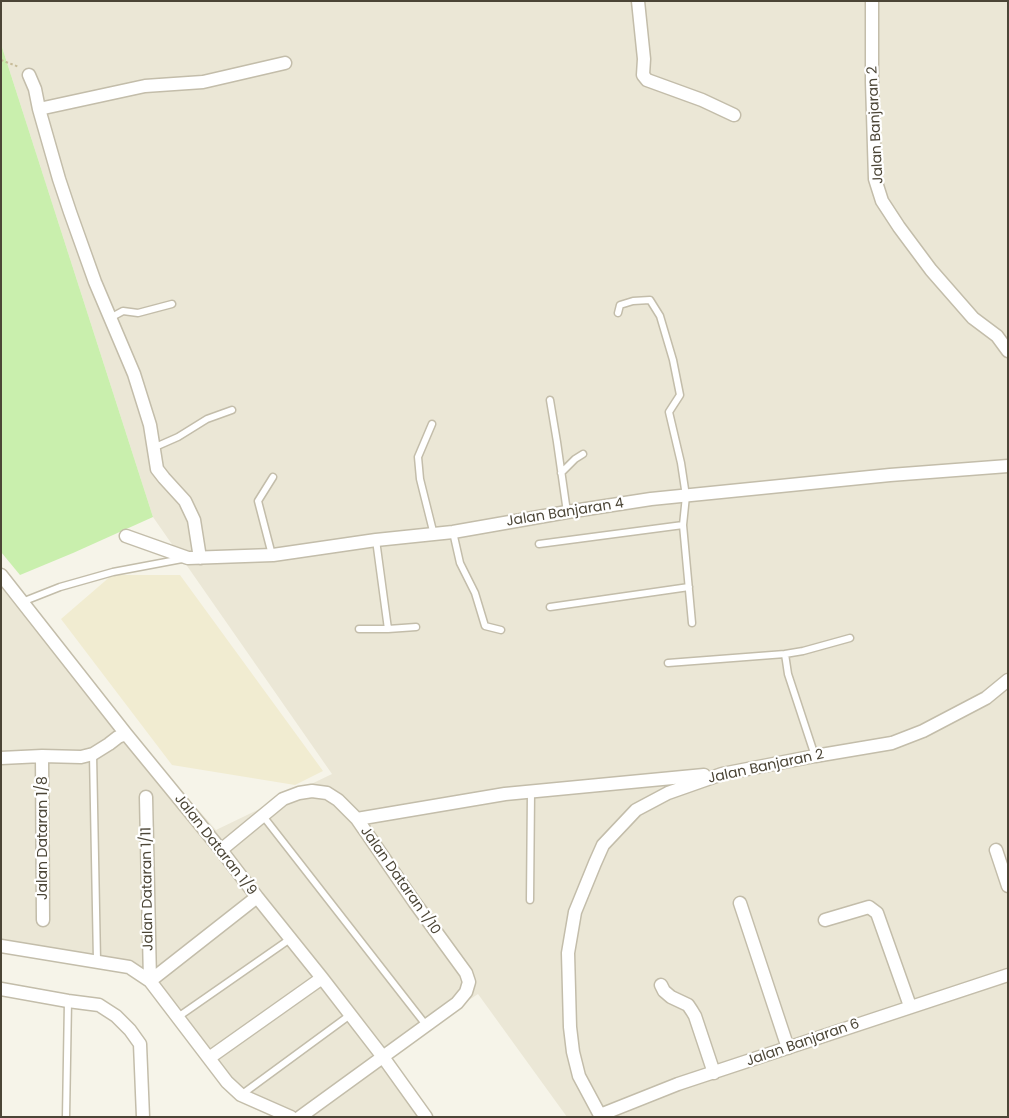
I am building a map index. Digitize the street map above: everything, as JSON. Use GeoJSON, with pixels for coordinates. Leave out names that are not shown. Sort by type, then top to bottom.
{"type":"FeatureCollection","features":[{"type":"Feature","properties":{"kind":"street"},"geometry":{"type":"LineString","coordinates":[[638,1],[644,59],[643,75],[647,80],[702,100],[734,115]]}},
{"type":"Feature","properties":{"kind":"street","name":"Jalan Banjaran 2"},"geometry":{"type":"LineString","coordinates":[[872,1],[875,179],[882,201],[931,270],[973,318],[997,336],[1008,351]]}},
{"type":"Feature","properties":{"kind":"street"},"geometry":{"type":"LineString","coordinates":[[39,109],[145,86],[203,82],[285,63]]}},
{"type":"Feature","properties":{"kind":"street"},"geometry":{"type":"LineString","coordinates":[[29,75],[35,89],[39,109],[67,204],[95,282],[134,374],[150,425],[157,469],[185,501],[194,520],[194,558]]}},
{"type":"Feature","properties":{"kind":"street","name":"Jalan Banjaran 4"},"geometry":{"type":"LineString","coordinates":[[126,536],[194,558],[272,555],[376,540],[434,535],[651,499],[890,475],[1008,466]]}},
{"type":"Feature","properties":{"kind":"street","name":"Jalan Dataran 1/9"},"geometry":{"type":"LineString","coordinates":[[1,575],[322,978],[383,1057],[426,1117]]}},
{"type":"Feature","properties":{"kind":"street","name":"Jalan Banjaran 2"},"geometry":{"type":"LineString","coordinates":[[601,1116],[579,1076],[573,1052],[570,1026],[568,954],[575,912],[603,845],[636,810],[668,793],[722,774],[892,743],[923,731],[986,698],[1008,680]]}},
{"type":"Feature","properties":{"kind":"street"},"geometry":{"type":"LineString","coordinates":[[1,758],[81,757],[93,754],[118,737],[126,734]]}},
{"type":"Feature","properties":{"kind":"street","name":"Jalan Dataran 1/8"},"geometry":{"type":"LineString","coordinates":[[42,756],[43,920]]}},
{"type":"Feature","properties":{"kind":"street"},"geometry":{"type":"LineString","coordinates":[[357,819],[505,794],[722,774]]}},
{"type":"Feature","properties":{"kind":"street","name":"Jalan Dataran 1/10"},"geometry":{"type":"LineString","coordinates":[[221,850],[283,799],[299,793],[312,791],[327,793],[338,800],[357,819],[414,903],[466,973],[469,982],[466,992],[457,1003],[300,1117]]}},
{"type":"Feature","properties":{"kind":"street","name":"Jalan Dataran 1/11"},"geometry":{"type":"LineString","coordinates":[[146,797],[150,981]]}},
{"type":"Feature","properties":{"kind":"street"},"geometry":{"type":"LineString","coordinates":[[996,850],[1008,886]]}},
{"type":"Feature","properties":{"kind":"street","name":"Jalan Dataran 1/11"},"geometry":{"type":"LineString","coordinates":[[150,981],[257,897]]}},
{"type":"Feature","properties":{"kind":"street"},"geometry":{"type":"LineString","coordinates":[[740,903],[788,1048]]}},
{"type":"Feature","properties":{"kind":"street"},"geometry":{"type":"LineString","coordinates":[[825,920],[869,907],[877,912],[910,1006]]}},
{"type":"Feature","properties":{"kind":"street","name":"Jalan Dataran 1/11"},"geometry":{"type":"LineString","coordinates":[[1,946],[129,967],[150,981]]}},
{"type":"Feature","properties":{"kind":"street","name":"Jalan Banjaran 6"},"geometry":{"type":"LineString","coordinates":[[601,1116],[678,1084],[1008,975]]}},
{"type":"Feature","properties":{"kind":"street"},"geometry":{"type":"LineString","coordinates":[[209,1058],[322,978]]}},
{"type":"Feature","properties":{"kind":"street"},"geometry":{"type":"LineString","coordinates":[[150,981],[227,1082],[241,1095],[291,1117]]}},
{"type":"Feature","properties":{"kind":"street"},"geometry":{"type":"LineString","coordinates":[[660,985],[671,997],[688,1005],[692,1011],[714,1073]]}},
{"type":"Feature","properties":{"kind":"street"},"geometry":{"type":"LineString","coordinates":[[1,989],[99,1005],[116,1016],[130,1030],[140,1044],[142,1117]]}},
{"type":"Feature","properties":{"kind":"lane"},"geometry":{"type":"LineString","coordinates":[[618,313],[620,305],[632,301],[650,300],[660,316],[673,360],[680,395],[669,412],[681,463],[686,496],[683,525],[692,623]]}},
{"type":"Feature","properties":{"kind":"lane"},"geometry":{"type":"LineString","coordinates":[[110,318],[123,311],[138,314],[172,304]]}},
{"type":"Feature","properties":{"kind":"lane"},"geometry":{"type":"LineString","coordinates":[[550,400],[558,442],[567,512]]}},
{"type":"Feature","properties":{"kind":"lane"},"geometry":{"type":"LineString","coordinates":[[154,448],[178,437],[207,419],[232,410]]}},
{"type":"Feature","properties":{"kind":"lane"},"geometry":{"type":"LineString","coordinates":[[432,424],[418,457],[420,479],[434,535]]}},
{"type":"Feature","properties":{"kind":"lane"},"geometry":{"type":"LineString","coordinates":[[561,473],[583,454]]}},
{"type":"Feature","properties":{"kind":"lane"},"geometry":{"type":"LineString","coordinates":[[272,555],[258,501],[273,477]]}},
{"type":"Feature","properties":{"kind":"lane"},"geometry":{"type":"LineString","coordinates":[[539,544],[683,525]]}},
{"type":"Feature","properties":{"kind":"lane"},"geometry":{"type":"LineString","coordinates":[[453,532],[460,563],[475,593],[485,626],[501,630]]}},
{"type":"Feature","properties":{"kind":"lane"},"geometry":{"type":"LineString","coordinates":[[376,540],[388,629]]}},
{"type":"Feature","properties":{"kind":"lane"},"geometry":{"type":"LineString","coordinates":[[22,602],[60,587],[112,572],[194,558]]}},
{"type":"Feature","properties":{"kind":"lane"},"geometry":{"type":"LineString","coordinates":[[550,607],[689,587]]}},
{"type":"Feature","properties":{"kind":"lane"},"geometry":{"type":"LineString","coordinates":[[359,629],[388,629],[416,626]]}},
{"type":"Feature","properties":{"kind":"lane"},"geometry":{"type":"LineString","coordinates":[[668,663],[803,652],[850,638]]}},
{"type":"Feature","properties":{"kind":"lane"},"geometry":{"type":"LineString","coordinates":[[785,654],[788,674],[815,756]]}},
{"type":"Feature","properties":{"kind":"lane"},"geometry":{"type":"LineString","coordinates":[[93,754],[97,961]]}},
{"type":"Feature","properties":{"kind":"lane"},"geometry":{"type":"LineString","coordinates":[[530,900],[531,792]]}},
{"type":"Feature","properties":{"kind":"lane"},"geometry":{"type":"LineString","coordinates":[[263,816],[426,1024]]}},
{"type":"Feature","properties":{"kind":"lane"},"geometry":{"type":"LineString","coordinates":[[178,1017],[290,939]]}},
{"type":"Feature","properties":{"kind":"lane"},"geometry":{"type":"LineString","coordinates":[[66,1117],[68,1001]]}},
{"type":"Feature","properties":{"kind":"lane"},"geometry":{"type":"LineString","coordinates":[[241,1095],[350,1015]]}},
{"type":"Feature","properties":{"kind":"path"},"geometry":{"type":"LineString","coordinates":[[1,60],[18,66],[29,75]]}},
{"type":"Feature","properties":{"kind":"shaded area"},"geometry":{"type":"Polygon","coordinates":[[[1,1],[1008,1],[1008,1117],[567,1117],[478,994],[383,1057],[422,1117],[293,1117],[241,1095],[138,967],[1,947],[1,585],[216,830],[332,774],[153,517],[1,44],[1,1]]]}},
{"type":"Feature","properties":{"kind":"shaded area"},"geometry":{"type":"Polygon","coordinates":[[[112,575],[180,575],[323,771],[295,785],[172,765],[61,619],[112,575]]]}},
{"type":"Feature","properties":{"kind":"green space"},"geometry":{"type":"Polygon","coordinates":[[[1,44],[153,517],[20,575],[1,552],[1,44]]]}}]}
